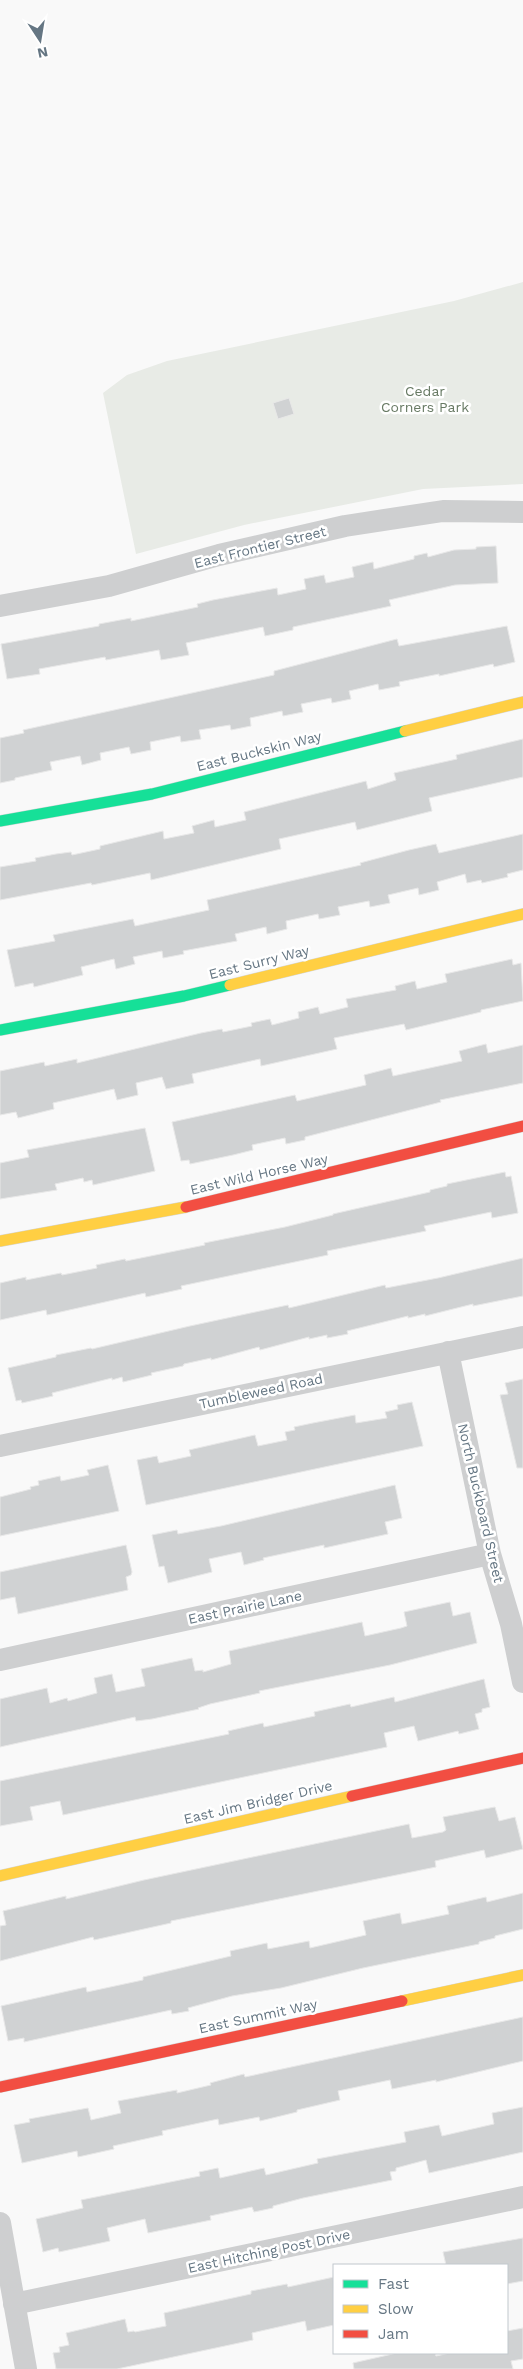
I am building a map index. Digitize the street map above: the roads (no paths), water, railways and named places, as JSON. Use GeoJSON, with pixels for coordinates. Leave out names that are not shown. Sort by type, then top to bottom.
{"type":"FeatureCollection","features":[{"type":"Feature","properties":{"kind":"street","name":"East Frontier Street"},"geometry":{"type":"LineString","coordinates":[[0,606],[109,586],[219,555],[346,526],[443,511],[523,512]]}},
{"type":"Feature","properties":{"kind":"street","name":"East Buckskin Way"},"geometry":{"type":"LineString","coordinates":[[0,821],[152,794],[523,702]]}},
{"type":"Feature","properties":{"kind":"street","name":"East Surry Way"},"geometry":{"type":"LineString","coordinates":[[0,1030],[184,996],[523,914]]}},
{"type":"Feature","properties":{"kind":"street","name":"East Wild Horse Way"},"geometry":{"type":"LineString","coordinates":[[0,1241],[200,1205],[523,1126]]}},
{"type":"Feature","properties":{"kind":"street","name":"Tumbleweed Road"},"geometry":{"type":"LineString","coordinates":[[0,1446],[523,1337]]}},
{"type":"Feature","properties":{"kind":"street","name":"North Buckboard Street"},"geometry":{"type":"LineString","coordinates":[[448,1352],[490,1554],[512,1624],[523,1682]]}},
{"type":"Feature","properties":{"kind":"street","name":"East Prairie Lane"},"geometry":{"type":"LineString","coordinates":[[0,1660],[490,1554]]}},
{"type":"Feature","properties":{"kind":"street","name":"East Jim Bridger Drive"},"geometry":{"type":"LineString","coordinates":[[0,1876],[523,1758]]}},
{"type":"Feature","properties":{"kind":"street","name":"East Summit Way"},"geometry":{"type":"LineString","coordinates":[[0,2087],[523,1974]]}},
{"type":"Feature","properties":{"kind":"street","name":"East Hitching Post Drive"},"geometry":{"type":"LineString","coordinates":[[14,2304],[523,2197]]}},
{"type":"Feature","properties":{"kind":"street"},"geometry":{"type":"LineString","coordinates":[[0,2223],[26,2369]]}},
{"type":"Feature","properties":{"kind":"park label","name":"Cedar Corners Park"},"geometry":{"type":"Point","coordinates":[425,400]}}]}
